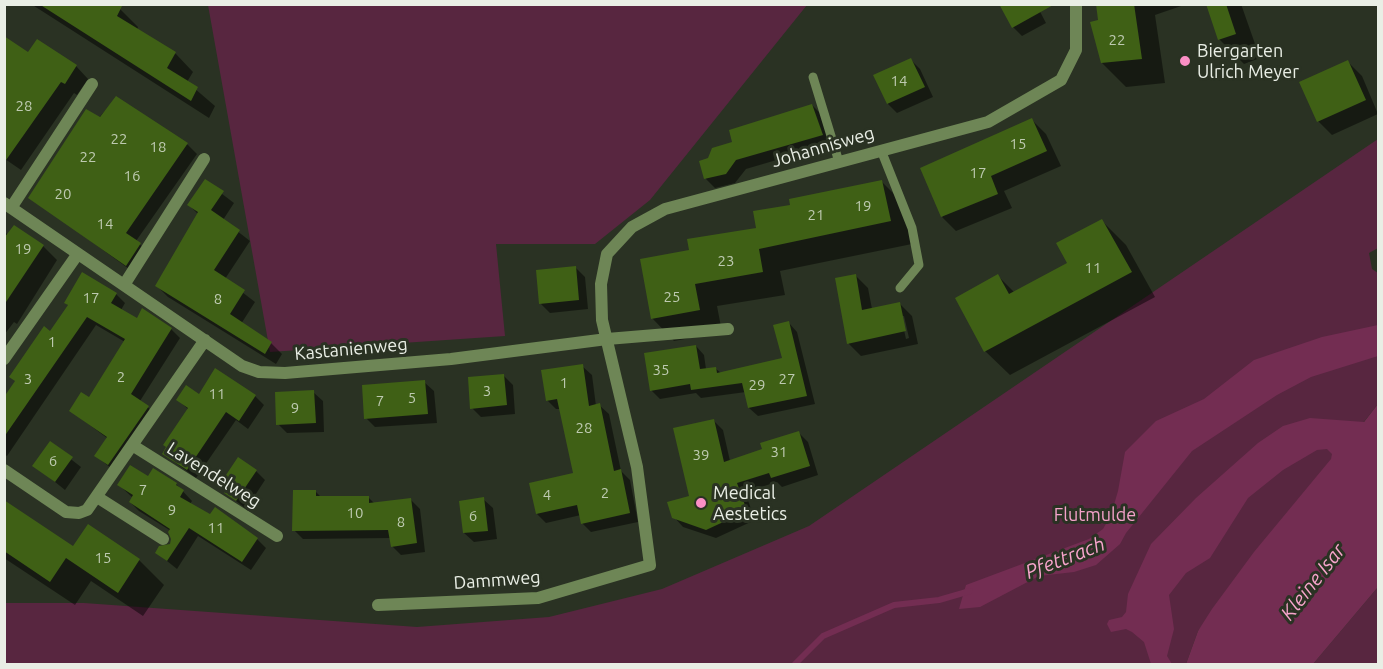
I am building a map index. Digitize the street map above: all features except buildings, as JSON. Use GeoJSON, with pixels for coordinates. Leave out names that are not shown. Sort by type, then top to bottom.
{"type":"FeatureCollection","features":[{"type":"Feature","properties":{"kind":"street","name":"Johannisweg"},"geometry":{"type":"LineString","coordinates":[[650,565],[637,467],[602,320],[601,284],[608,254],[632,227],[665,209],[988,122],[1061,80],[1076,50],[1076,4]]}},
{"type":"Feature","properties":{"kind":"street","name":"Kastanienweg"},"geometry":{"type":"LineString","coordinates":[[92,84],[8,205],[77,255],[242,366],[260,372],[285,373],[451,359],[607,339]]}},
{"type":"Feature","properties":{"kind":"street"},"geometry":{"type":"LineString","coordinates":[[124,285],[204,159]]}},
{"type":"Feature","properties":{"kind":"street"},"geometry":{"type":"LineString","coordinates":[[4,359],[77,255]]}},
{"type":"Feature","properties":{"kind":"street"},"geometry":{"type":"LineString","coordinates":[[607,339],[728,329]]}},
{"type":"Feature","properties":{"kind":"street"},"geometry":{"type":"LineString","coordinates":[[4,470],[66,512],[78,513],[87,510],[205,340]]}},
{"type":"Feature","properties":{"kind":"street","name":"Lavendelweg"},"geometry":{"type":"LineString","coordinates":[[132,445],[277,536]]}},
{"type":"Feature","properties":{"kind":"street"},"geometry":{"type":"LineString","coordinates":[[97,497],[163,539]]}},
{"type":"Feature","properties":{"kind":"street","name":"Dammweg"},"geometry":{"type":"LineString","coordinates":[[378,605],[538,598],[650,565]]}},
{"type":"Feature","properties":{"kind":"lane"},"geometry":{"type":"LineString","coordinates":[[813,76],[838,162]]}},
{"type":"Feature","properties":{"kind":"lane"},"geometry":{"type":"LineString","coordinates":[[881,150],[912,228],[918,265],[900,288]]}},
{"type":"Feature","properties":{"kind":"green space"},"geometry":{"type":"Polygon","coordinates":[[[208,5],[807,5],[650,200],[595,244],[496,244],[505,336],[270,352],[208,5]]]}},
{"type":"Feature","properties":{"kind":"green space","name":"Flutmulde"},"geometry":{"type":"Polygon","coordinates":[[[1378,139],[1378,248],[1369,253],[1372,269],[1378,273],[1378,404],[1198,631],[1186,664],[5,664],[4,603],[84,603],[417,627],[549,617],[662,589],[809,526],[1378,139]]]}},
{"type":"Feature","properties":{"kind":"green space"},"geometry":{"type":"Polygon","coordinates":[[[1378,587],[1378,664],[1313,664],[1378,587]]]}},
{"type":"Feature","properties":{"kind":"water"},"geometry":{"type":"Polygon","coordinates":[[[1378,325],[1378,356],[1311,377],[1277,395],[1192,451],[1126,533],[1120,544],[1096,565],[1074,572],[1039,576],[980,607],[959,609],[966,585],[1089,539],[1103,529],[1111,515],[1118,491],[1125,452],[1156,421],[1204,399],[1254,360],[1322,337],[1378,325]]]}},
{"type":"Feature","properties":{"kind":"water","name":"Kleine Isar"},"geometry":{"type":"Polygon","coordinates":[[[1378,404],[1378,587],[1313,664],[1186,664],[1198,631],[1212,609],[1254,552],[1331,459],[1332,454],[1327,449],[1317,450],[1283,470],[1248,498],[1210,558],[1186,573],[1169,595],[1174,629],[1167,656],[1172,664],[1151,664],[1144,642],[1132,632],[1126,629],[1111,632],[1107,624],[1109,620],[1122,617],[1126,612],[1128,594],[1151,544],[1196,498],[1258,443],[1283,426],[1310,418],[1364,422],[1378,404]]]}},
{"type":"Feature","properties":{"kind":"waterway","name":"Pfettrach"},"geometry":{"type":"LineString","coordinates":[[795,664],[823,636],[894,605],[939,600],[970,591]]}},
{"type":"Feature","properties":{"kind":"place","name":"Biergarten Ulrich Meyer"},"geometry":{"type":"Point","coordinates":[1185,61]}},
{"type":"Feature","properties":{"kind":"place","name":"Medical Aestetics"},"geometry":{"type":"Point","coordinates":[701,503]}}]}
